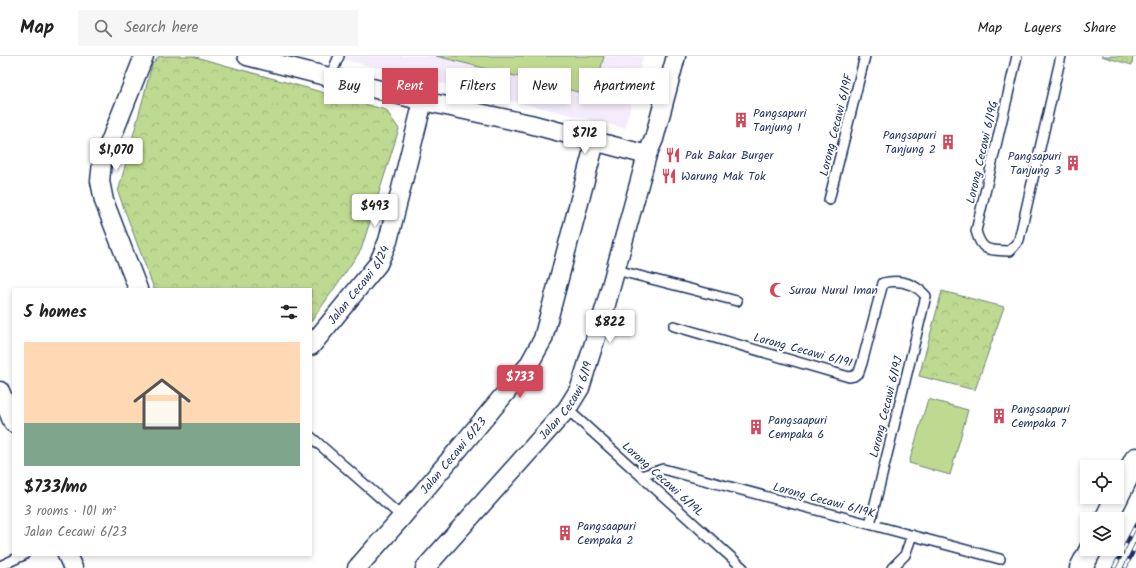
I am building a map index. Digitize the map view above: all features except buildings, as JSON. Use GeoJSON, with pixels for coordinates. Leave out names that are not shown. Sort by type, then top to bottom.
{"type":"FeatureCollection","features":[{"type":"Feature","properties":{"kind":"main road"},"geometry":{"type":"LineString","coordinates":[[1124,483],[1136,459]]}},
{"type":"Feature","properties":{"kind":"main road"},"geometry":{"type":"LineString","coordinates":[[1081,568],[1087,556]]}},
{"type":"Feature","properties":{"kind":"street"},"geometry":{"type":"LineString","coordinates":[[138,288],[104,201],[100,181],[102,162],[144,56]]}},
{"type":"Feature","properties":{"kind":"street"},"geometry":{"type":"LineString","coordinates":[[247,56],[324,75]]}},
{"type":"Feature","properties":{"kind":"street","name":"Jalan Cecawi 6/19"},"geometry":{"type":"LineString","coordinates":[[425,568],[567,409],[580,388],[616,270],[648,155],[654,140],[676,56]]}},
{"type":"Feature","properties":{"kind":"street","name":"Jalan Cecawi 6/24"},"geometry":{"type":"LineString","coordinates":[[312,345],[378,264],[388,241],[422,104]]}},
{"type":"Feature","properties":{"kind":"street"},"geometry":{"type":"LineString","coordinates":[[437,104],[530,124],[648,155]]}},
{"type":"Feature","properties":{"kind":"street","name":"Jalan Cecawi 6/23"},"geometry":{"type":"LineString","coordinates":[[357,568],[402,517],[528,366],[542,339],[595,142]]}},
{"type":"Feature","properties":{"kind":"street"},"geometry":{"type":"LineString","coordinates":[[0,391],[12,421]]}},
{"type":"Feature","properties":{"kind":"lane"},"geometry":{"type":"LineString","coordinates":[[334,68],[339,56]]}},
{"type":"Feature","properties":{"kind":"lane","name":"Lorong Cecawi 6/19F"},"geometry":{"type":"LineString","coordinates":[[829,200],[865,56]]}},
{"type":"Feature","properties":{"kind":"lane","name":"Lorong Cecawi 6/19G"},"geometry":{"type":"LineString","coordinates":[[1017,56],[976,231],[979,243],[988,250],[1010,251],[1019,240],[1061,56]]}},
{"type":"Feature","properties":{"kind":"lane"},"geometry":{"type":"LineString","coordinates":[[616,270],[737,301]]}},
{"type":"Feature","properties":{"kind":"lane","name":"Lorong Cecawi 6/19I"},"geometry":{"type":"LineString","coordinates":[[674,326],[849,377],[854,376],[859,372],[883,283],[895,280],[917,287],[926,296]]}},
{"type":"Feature","properties":{"kind":"lane","name":"Lorong Cecawi 6/19J"},"geometry":{"type":"LineString","coordinates":[[870,524],[926,296]]}},
{"type":"Feature","properties":{"kind":"lane","name":"Lorong Cecawi 6/19L"},"geometry":{"type":"LineString","coordinates":[[567,409],[743,568]]}},
{"type":"Feature","properties":{"kind":"lane"},"geometry":{"type":"LineString","coordinates":[[312,438],[402,517]]}},
{"type":"Feature","properties":{"kind":"lane","name":"Lorong Cecawi 6/19K"},"geometry":{"type":"LineString","coordinates":[[641,476],[663,469],[1000,559]]}},
{"type":"Feature","properties":{"kind":"lane"},"geometry":{"type":"LineString","coordinates":[[892,568],[905,554],[912,535]]}},
{"type":"Feature","properties":{"kind":"lane"},"geometry":{"type":"LineString","coordinates":[[0,566],[22,556]]}},
{"type":"Feature","properties":{"kind":"shaded area"},"geometry":{"type":"Polygon","coordinates":[[[328,56],[643,56],[640,68],[579,68],[579,104],[631,104],[625,128],[526,104],[571,104],[571,68],[518,68],[518,102],[510,100],[510,68],[446,68],[446,85],[438,83],[438,68],[382,69],[328,56]]]}},
{"type":"Feature","properties":{"kind":"green space"},"geometry":{"type":"Polygon","coordinates":[[[159,56],[192,56],[324,93],[324,104],[364,104],[386,110],[399,129],[361,250],[312,321],[312,288],[154,288],[118,192],[152,65],[159,56]]]}},
{"type":"Feature","properties":{"kind":"green space"},"geometry":{"type":"Polygon","coordinates":[[[436,56],[604,56],[601,68],[579,68],[579,92],[571,90],[571,68],[518,68],[518,77],[510,75],[510,68],[483,68],[436,56]]]}},
{"type":"Feature","properties":{"kind":"green space"},"geometry":{"type":"Polygon","coordinates":[[[1101,56],[1133,56],[1132,65],[1101,56]]]}},
{"type":"Feature","properties":{"kind":"green space"},"geometry":{"type":"Polygon","coordinates":[[[942,291],[1004,307],[975,390],[919,376],[942,291]]]}},
{"type":"Feature","properties":{"kind":"green space"},"geometry":{"type":"Polygon","coordinates":[[[928,399],[968,410],[950,475],[909,463],[928,399]]]}},
{"type":"Feature","properties":{"kind":"railway"},"geometry":{"type":"LineString","coordinates":[[1114,568],[1136,525]]}},
{"type":"Feature","properties":{"kind":"railway"},"geometry":{"type":"LineString","coordinates":[[1125,568],[1136,545]]}},
{"type":"Feature","properties":{"kind":"place","name":"Pangsapuri Tanjung 1"},"geometry":{"type":"Point","coordinates":[741,120]}},
{"type":"Feature","properties":{"kind":"place","name":"Pangsapuri Tanjung 2"},"geometry":{"type":"Point","coordinates":[948,142]}},
{"type":"Feature","properties":{"kind":"place","name":"Pak Bakar Burger"},"geometry":{"type":"Point","coordinates":[673,155]}},
{"type":"Feature","properties":{"kind":"place","name":"Pangsapuri Tanjung 3"},"geometry":{"type":"Point","coordinates":[1073,163]}},
{"type":"Feature","properties":{"kind":"place","name":"Warung Mak Tok"},"geometry":{"type":"Point","coordinates":[669,176]}},
{"type":"Feature","properties":{"kind":"place","name":"Surau Nurul Iman"},"geometry":{"type":"Point","coordinates":[777,290]}},
{"type":"Feature","properties":{"kind":"place","name":"Pangsaapuri Cempaka 7"},"geometry":{"type":"Point","coordinates":[999,416]}},
{"type":"Feature","properties":{"kind":"place","name":"Pangsaapuri Cempaka 6"},"geometry":{"type":"Point","coordinates":[756,427]}},
{"type":"Feature","properties":{"kind":"place","name":"Pangsaapuri Cempaka 2"},"geometry":{"type":"Point","coordinates":[565,533]}}]}
